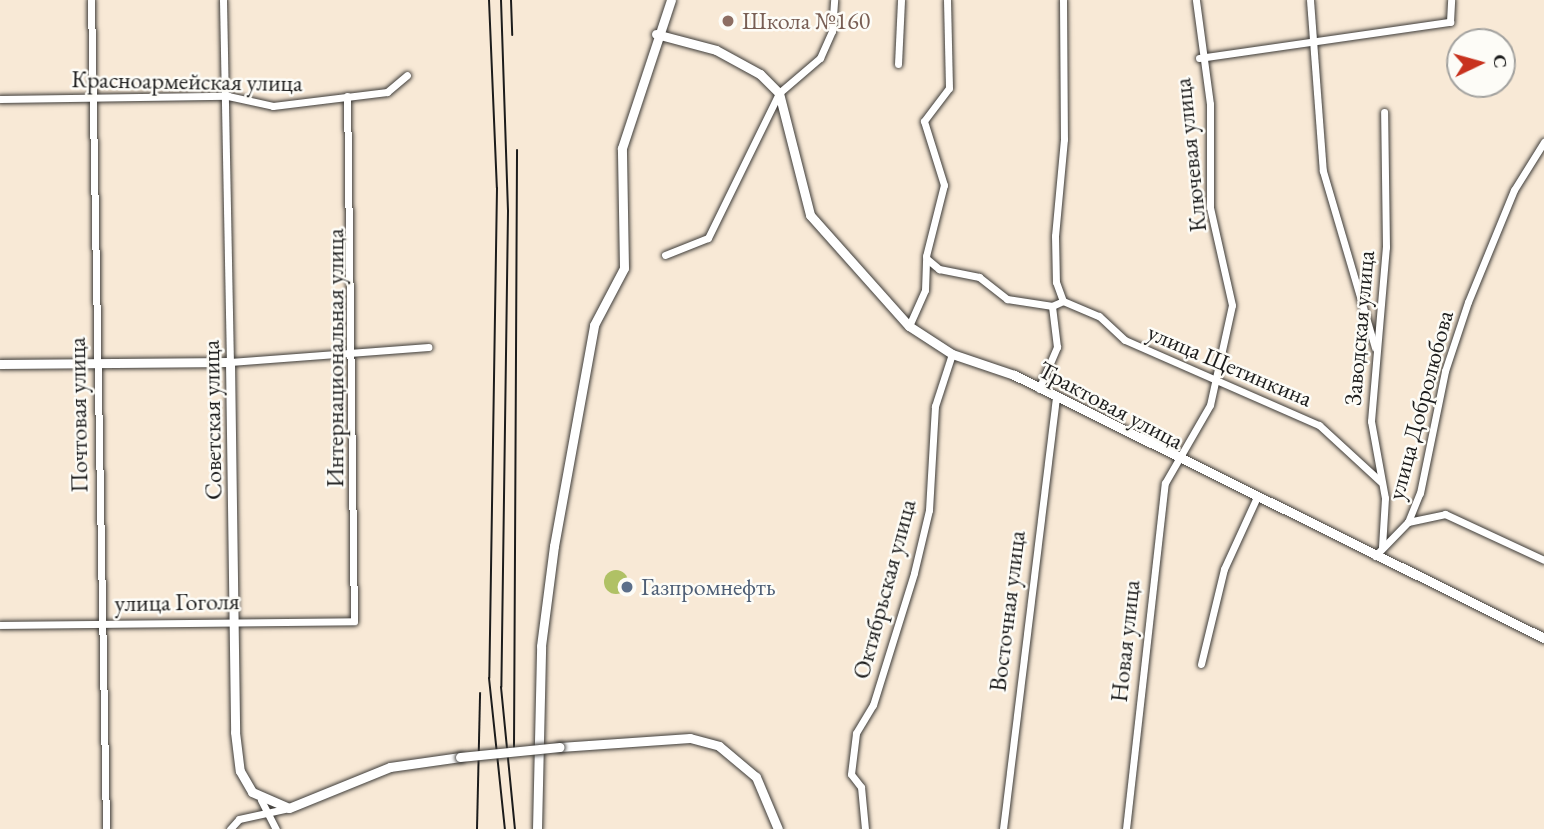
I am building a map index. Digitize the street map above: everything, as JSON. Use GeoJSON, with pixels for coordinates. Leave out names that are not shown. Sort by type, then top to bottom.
{"type":"FeatureCollection","features":[{"type":"Feature","properties":{"kind":"street","name":"Почтовая улица"},"geometry":{"type":"LineString","coordinates":[[91,0],[106,829]]}},
{"type":"Feature","properties":{"kind":"street","name":"Советская улица"},"geometry":{"type":"LineString","coordinates":[[223,0],[228,96],[233,619],[240,771],[261,800],[276,829]]}},
{"type":"Feature","properties":{"kind":"street"},"geometry":{"type":"LineString","coordinates":[[537,829],[541,646],[554,546],[594,326],[617,290],[624,268],[622,148],[656,34],[671,0]]}},
{"type":"Feature","properties":{"kind":"street"},"geometry":{"type":"LineString","coordinates":[[665,255],[708,238],[779,93],[820,58],[832,31],[834,0]]}},
{"type":"Feature","properties":{"kind":"street"},"geometry":{"type":"LineString","coordinates":[[898,65],[901,0]]}},
{"type":"Feature","properties":{"kind":"street"},"geometry":{"type":"LineString","coordinates":[[909,327],[925,289],[926,256],[944,185],[924,121],[949,88],[947,0]]}},
{"type":"Feature","properties":{"kind":"street"},"geometry":{"type":"LineString","coordinates":[[926,256],[939,269],[979,277],[993,294],[1052,306],[1063,301],[1056,282],[1055,236],[1064,139],[1063,0]]}},
{"type":"Feature","properties":{"kind":"street","name":"Ключевая улица"},"geometry":{"type":"LineString","coordinates":[[1180,463],[1214,383],[1231,305],[1210,207],[1210,104],[1199,58],[1196,0]]}},
{"type":"Feature","properties":{"kind":"street"},"geometry":{"type":"LineString","coordinates":[[1310,0],[1311,43],[1323,171],[1365,330],[1376,349]]}},
{"type":"Feature","properties":{"kind":"street"},"geometry":{"type":"LineString","coordinates":[[1199,58],[1450,22],[1451,0]]}},
{"type":"Feature","properties":{"kind":"street"},"geometry":{"type":"LineString","coordinates":[[656,34],[716,50],[760,74],[779,93]]}},
{"type":"Feature","properties":{"kind":"street","name":"Красноармейская улица"},"geometry":{"type":"LineString","coordinates":[[0,99],[228,96],[273,106],[387,92],[407,75]]}},
{"type":"Feature","properties":{"kind":"street","name":"Трактовая улица"},"geometry":{"type":"LineString","coordinates":[[779,93],[810,215],[909,327],[952,354],[1039,389],[1180,463],[1544,638]]}},
{"type":"Feature","properties":{"kind":"street","name":"Интернациональная улица"},"geometry":{"type":"LineString","coordinates":[[347,97],[354,621]]}},
{"type":"Feature","properties":{"kind":"street","name":"Заводская улица"},"geometry":{"type":"LineString","coordinates":[[1381,547],[1381,482],[1371,421],[1386,247],[1384,111]]}},
{"type":"Feature","properties":{"kind":"street","name":"улица Добролюбова"},"geometry":{"type":"LineString","coordinates":[[1375,556],[1408,522],[1468,302],[1514,190],[1544,142]]}},
{"type":"Feature","properties":{"kind":"street","name":"улица Щетинкина"},"geometry":{"type":"LineString","coordinates":[[1063,301],[1214,383],[1258,394],[1319,425],[1381,482]]}},
{"type":"Feature","properties":{"kind":"street"},"geometry":{"type":"LineString","coordinates":[[1039,389],[1057,347],[1052,306]]}},
{"type":"Feature","properties":{"kind":"street"},"geometry":{"type":"LineString","coordinates":[[0,364],[230,362],[350,356],[428,347]]}},
{"type":"Feature","properties":{"kind":"street","name":"Октябрьская улица"},"geometry":{"type":"LineString","coordinates":[[865,829],[861,787],[851,774],[856,733],[873,705],[914,573],[929,510],[935,406],[952,354]]}},
{"type":"Feature","properties":{"kind":"street","name":"Восточная улица"},"geometry":{"type":"LineString","coordinates":[[1003,829],[1056,398]]}},
{"type":"Feature","properties":{"kind":"street","name":"Новая улица"},"geometry":{"type":"LineString","coordinates":[[1126,829],[1165,483],[1180,463]]}},
{"type":"Feature","properties":{"kind":"street"},"geometry":{"type":"LineString","coordinates":[[1201,664],[1224,569],[1256,499]]}},
{"type":"Feature","properties":{"kind":"street"},"geometry":{"type":"LineString","coordinates":[[1408,522],[1445,514],[1544,560]]}},
{"type":"Feature","properties":{"kind":"street","name":"улица Гоголя"},"geometry":{"type":"LineString","coordinates":[[0,625],[233,619],[354,621]]}},
{"type":"Feature","properties":{"kind":"street"},"geometry":{"type":"LineString","coordinates":[[230,829],[239,819],[269,816],[390,767],[560,747],[690,738],[719,746],[756,777],[778,829]]}},
{"type":"Feature","properties":{"kind":"street"},"geometry":{"type":"LineString","coordinates":[[261,800],[289,808]]}},
{"type":"Feature","properties":{"kind":"green space"},"geometry":{"type":"Polygon","coordinates":[[[616,570],[627,577],[628,582],[621,593],[616,594],[605,587],[604,582],[611,571],[616,570]]]}},
{"type":"Feature","properties":{"kind":"railway"},"geometry":{"type":"LineString","coordinates":[[489,0],[497,188],[489,678],[505,829]]}},
{"type":"Feature","properties":{"kind":"railway"},"geometry":{"type":"LineString","coordinates":[[501,0],[508,211],[501,687],[515,829]]}},
{"type":"Feature","properties":{"kind":"railway"},"geometry":{"type":"LineString","coordinates":[[511,0],[512,35]]}},
{"type":"Feature","properties":{"kind":"railway"},"geometry":{"type":"LineString","coordinates":[[514,749],[517,150]]}},
{"type":"Feature","properties":{"kind":"railway"},"geometry":{"type":"LineString","coordinates":[[477,829],[480,693]]}},
{"type":"Feature","properties":{"kind":"place","name":"Школа №160"},"geometry":{"type":"Point","coordinates":[728,21]}},
{"type":"Feature","properties":{"kind":"place","name":"Газпромнефть"},"geometry":{"type":"Point","coordinates":[627,587]}}]}
